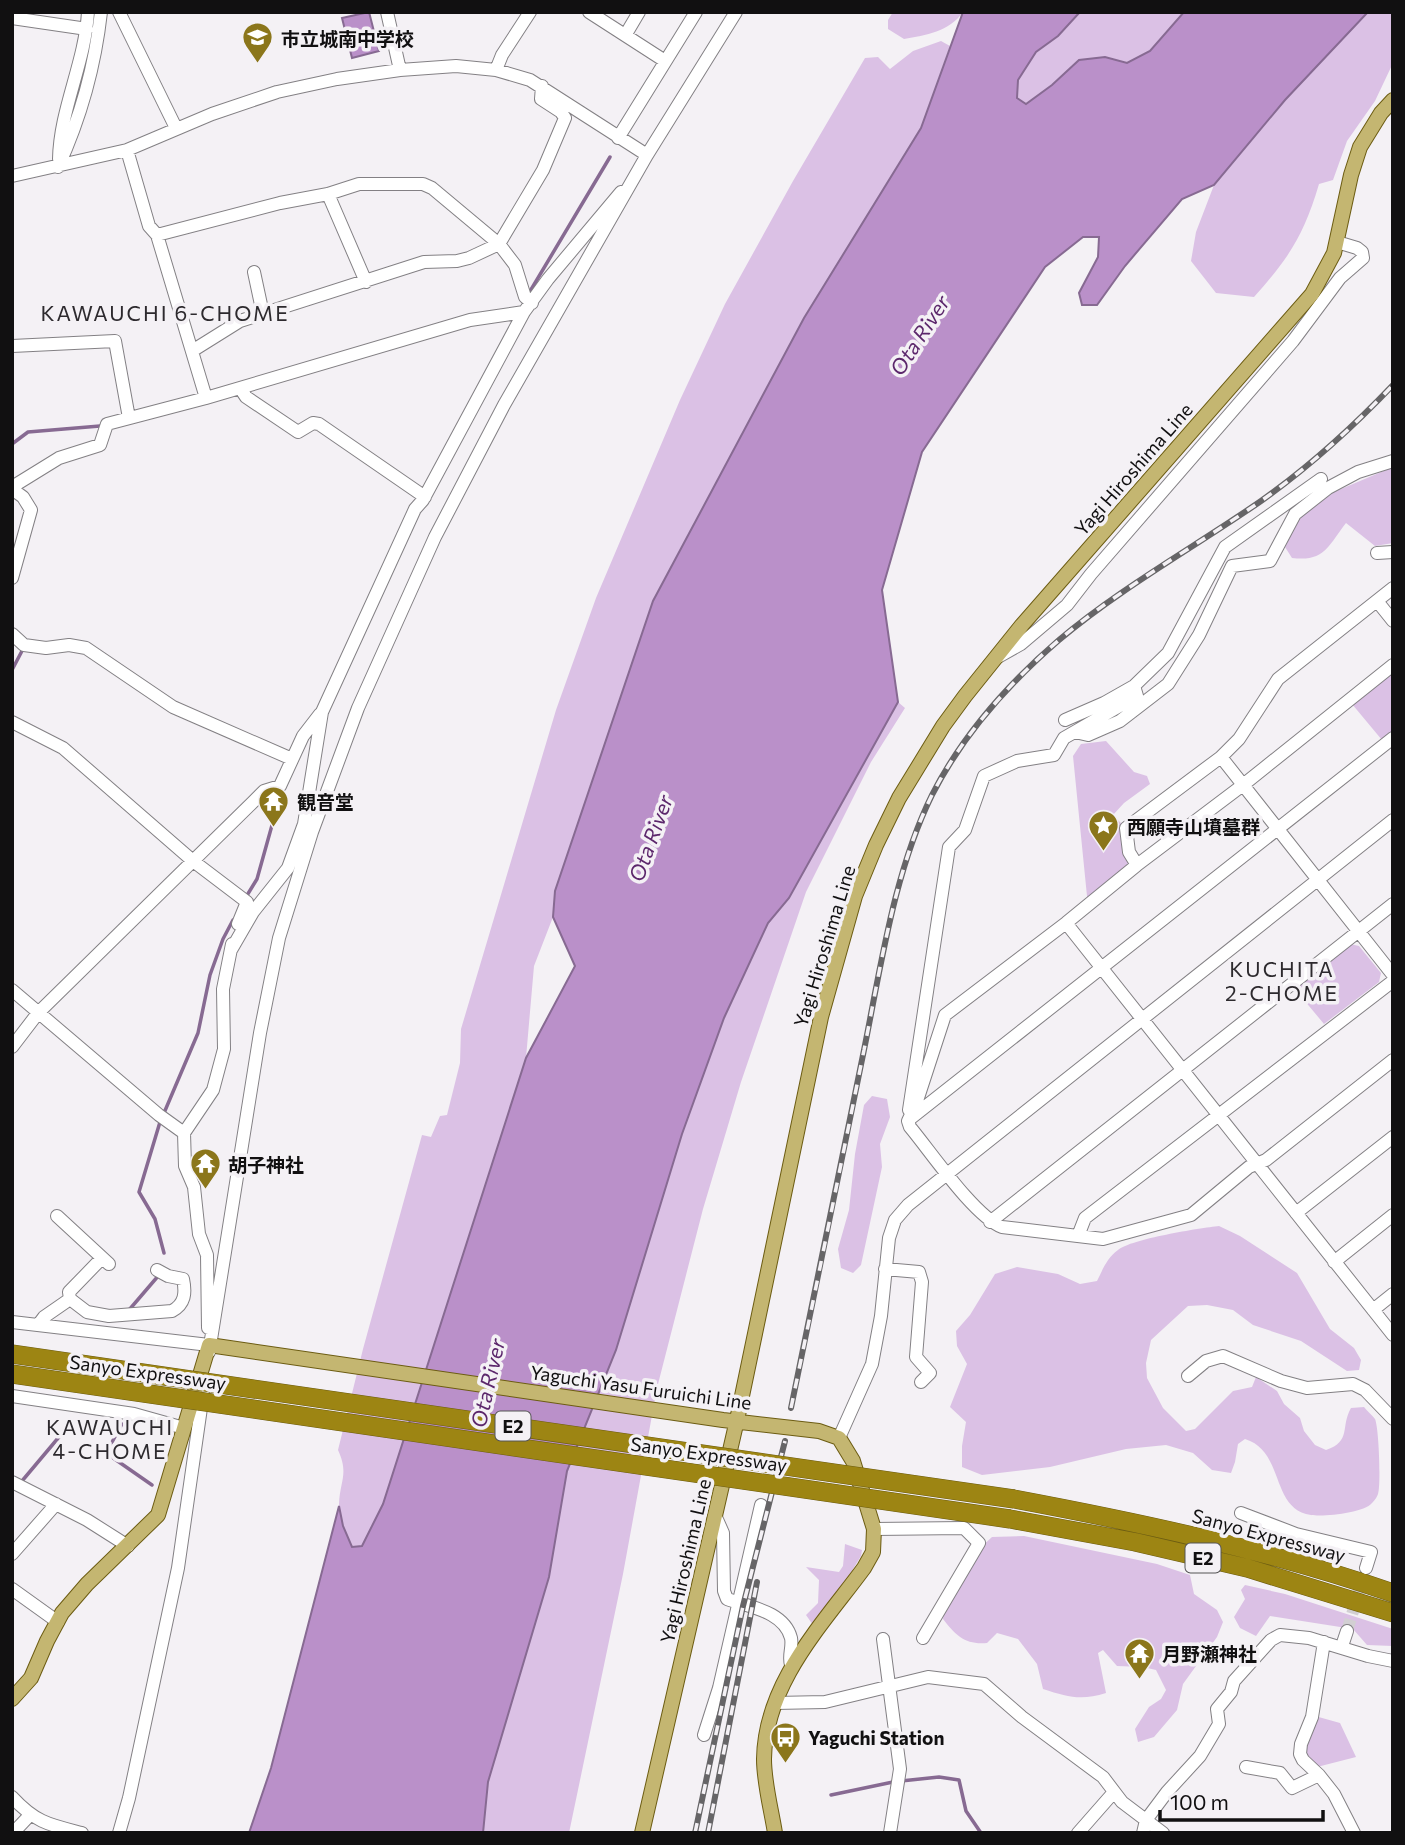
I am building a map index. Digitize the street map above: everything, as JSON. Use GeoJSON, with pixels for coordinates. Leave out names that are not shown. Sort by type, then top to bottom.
{"type":"FeatureCollection","features":[{"type":"Feature","properties":{"kind":"highway","name":"Sanyo Expressway"},"geometry":{"type":"LineString","coordinates":[[12,1354],[1014,1499],[1139,1523],[1252,1550],[1393,1593]]}},
{"type":"Feature","properties":{"kind":"highway","name":"Sanyo Expressway"},"geometry":{"type":"LineString","coordinates":[[12,1374],[1010,1519],[1135,1542],[1247,1568],[1393,1613]]}},
{"type":"Feature","properties":{"kind":"main road","name":"Yagi Hiroshima Line"},"geometry":{"type":"LineString","coordinates":[[642,1833],[715,1516],[730,1420],[821,1017],[855,896],[900,798],[943,726],[995,659],[1312,294],[1323,276],[1337,242],[1351,175],[1360,147],[1381,113],[1393,100]]}},
{"type":"Feature","properties":{"kind":"main road","name":"Yaguchi Yasu Furuichi Line"},"geometry":{"type":"LineString","coordinates":[[214,1346],[819,1431],[838,1438]]}},
{"type":"Feature","properties":{"kind":"main road"},"geometry":{"type":"LineString","coordinates":[[12,1699],[31,1678],[58,1622],[87,1584],[158,1515],[184,1428],[214,1346]]}},
{"type":"Feature","properties":{"kind":"main road"},"geometry":{"type":"LineString","coordinates":[[775,1833],[764,1758],[775,1703],[791,1665],[864,1568],[873,1552],[874,1529],[853,1461],[838,1438]]}},
{"type":"Feature","properties":{"kind":"street"},"geometry":{"type":"LineString","coordinates":[[58,167],[59,134],[75,85],[88,12]]}},
{"type":"Feature","properties":{"kind":"street"},"geometry":{"type":"LineString","coordinates":[[58,167],[72,137],[85,95],[98,42],[101,12]]}},
{"type":"Feature","properties":{"kind":"street"},"geometry":{"type":"LineString","coordinates":[[119,12],[176,128]]}},
{"type":"Feature","properties":{"kind":"street"},"geometry":{"type":"LineString","coordinates":[[387,12],[400,70]]}},
{"type":"Feature","properties":{"kind":"street"},"geometry":{"type":"LineString","coordinates":[[496,70],[502,55],[530,12]]}},
{"type":"Feature","properties":{"kind":"street"},"geometry":{"type":"LineString","coordinates":[[589,12],[666,61]]}},
{"type":"Feature","properties":{"kind":"street"},"geometry":{"type":"LineString","coordinates":[[626,34],[639,12]]}},
{"type":"Feature","properties":{"kind":"street"},"geometry":{"type":"LineString","coordinates":[[618,138],[696,12]]}},
{"type":"Feature","properties":{"kind":"street"},"geometry":{"type":"LineString","coordinates":[[118,1833],[129,1798],[178,1568],[214,1346],[224,1251],[260,1033],[279,938],[331,775],[435,537],[504,405],[647,155],[736,12]]}},
{"type":"Feature","properties":{"kind":"street"},"geometry":{"type":"LineString","coordinates":[[12,18],[87,29]]}},
{"type":"Feature","properties":{"kind":"street"},"geometry":{"type":"LineString","coordinates":[[12,176],[127,150],[176,128],[277,92],[400,70],[456,65],[496,70],[530,80],[647,155]]}},
{"type":"Feature","properties":{"kind":"street"},"geometry":{"type":"LineString","coordinates":[[192,351],[240,321],[424,262],[469,258],[499,244],[543,170],[565,118],[561,112],[541,99],[542,86]]}},
{"type":"Feature","properties":{"kind":"street"},"geometry":{"type":"LineString","coordinates":[[127,150],[149,226],[157,236],[206,398]]}},
{"type":"Feature","properties":{"kind":"street"},"geometry":{"type":"LineString","coordinates":[[12,1047],[38,1013],[264,791],[280,786],[303,736],[322,712],[415,509],[425,497],[528,308],[548,279],[639,171]]}},
{"type":"Feature","properties":{"kind":"street"},"geometry":{"type":"LineString","coordinates":[[157,236],[359,184],[423,184],[432,188],[499,244],[514,265],[528,308]]}},
{"type":"Feature","properties":{"kind":"street"},"geometry":{"type":"LineString","coordinates":[[328,194],[366,282]]}},
{"type":"Feature","properties":{"kind":"street"},"geometry":{"type":"LineString","coordinates":[[995,659],[1021,644],[1067,606],[1099,564],[1293,341],[1340,278],[1363,258],[1362,252],[1357,248],[1337,242]]}},
{"type":"Feature","properties":{"kind":"street"},"geometry":{"type":"LineString","coordinates":[[254,272],[263,314]]}},
{"type":"Feature","properties":{"kind":"street"},"geometry":{"type":"LineString","coordinates":[[12,578],[31,510],[23,497],[12,488],[59,458],[100,445],[107,424],[206,398],[470,320],[528,308]]}},
{"type":"Feature","properties":{"kind":"street"},"geometry":{"type":"LineString","coordinates":[[12,346],[116,341],[129,418]]}},
{"type":"Feature","properties":{"kind":"street"},"geometry":{"type":"LineString","coordinates":[[240,388],[247,397],[298,432],[313,423],[318,424],[425,497]]}},
{"type":"Feature","properties":{"kind":"street"},"geometry":{"type":"LineString","coordinates":[[1075,732],[1088,734],[1120,721],[1168,684],[1199,635],[1232,566],[1270,561],[1295,514],[1328,488],[1358,472],[1393,461]]}},
{"type":"Feature","properties":{"kind":"street"},"geometry":{"type":"LineString","coordinates":[[1065,720],[1104,704],[1134,686],[1168,653],[1225,547],[1321,479]]}},
{"type":"Feature","properties":{"kind":"street"},"geometry":{"type":"LineString","coordinates":[[1377,553],[1393,552]]}},
{"type":"Feature","properties":{"kind":"street"},"geometry":{"type":"LineString","coordinates":[[1137,864],[1129,852],[1126,828],[1221,757],[1239,739],[1278,679],[1393,588]]}},
{"type":"Feature","properties":{"kind":"street"},"geometry":{"type":"LineString","coordinates":[[1377,601],[1393,621]]}},
{"type":"Feature","properties":{"kind":"street"},"geometry":{"type":"LineString","coordinates":[[12,634],[24,645],[46,648],[69,645],[86,648],[173,707],[292,759]]}},
{"type":"Feature","properties":{"kind":"street"},"geometry":{"type":"LineString","coordinates":[[908,1121],[926,1077],[945,1015],[1393,665]]}},
{"type":"Feature","properties":{"kind":"street"},"geometry":{"type":"LineString","coordinates":[[1134,686],[1137,696],[1065,738],[1054,755],[1017,761],[984,776],[965,831],[949,847],[908,1121],[910,1127],[990,1222],[1002,1227],[1102,1239],[1191,1215],[1249,1167],[1266,1160],[1393,1060]]}},
{"type":"Feature","properties":{"kind":"street"},"geometry":{"type":"LineString","coordinates":[[231,950],[253,912],[288,868],[304,824],[322,712]]}},
{"type":"Feature","properties":{"kind":"street"},"geometry":{"type":"LineString","coordinates":[[12,722],[63,748],[193,861],[247,902],[236,929],[223,989],[224,1049],[213,1090],[184,1133],[185,1166],[194,1187],[199,1234],[207,1255],[206,1310],[214,1346]]}},
{"type":"Feature","properties":{"kind":"street"},"geometry":{"type":"LineString","coordinates":[[908,1121],[1393,738]]}},
{"type":"Feature","properties":{"kind":"street"},"geometry":{"type":"LineString","coordinates":[[1221,757],[1393,975]]}},
{"type":"Feature","properties":{"kind":"street"},"geometry":{"type":"LineString","coordinates":[[838,1438],[872,1364],[881,1316],[889,1238],[895,1220],[908,1205],[1393,820]]}},
{"type":"Feature","properties":{"kind":"street"},"geometry":{"type":"LineString","coordinates":[[990,1222],[1393,904]]}},
{"type":"Feature","properties":{"kind":"street"},"geometry":{"type":"LineString","coordinates":[[1066,923],[1393,1335]]}},
{"type":"Feature","properties":{"kind":"street"},"geometry":{"type":"LineString","coordinates":[[1078,1236],[1084,1218],[1393,981]]}},
{"type":"Feature","properties":{"kind":"street"},"geometry":{"type":"LineString","coordinates":[[12,990],[159,1115],[184,1133]]}},
{"type":"Feature","properties":{"kind":"street"},"geometry":{"type":"LineString","coordinates":[[926,1077],[931,1089],[944,1092]]}},
{"type":"Feature","properties":{"kind":"street"},"geometry":{"type":"LineString","coordinates":[[1296,1213],[1393,1137]]}},
{"type":"Feature","properties":{"kind":"street"},"geometry":{"type":"LineString","coordinates":[[1334,1262],[1393,1215]]}},
{"type":"Feature","properties":{"kind":"street"},"geometry":{"type":"LineString","coordinates":[[62,1216],[83,1233],[105,1261],[69,1292],[70,1299],[87,1312],[109,1317],[172,1311],[181,1306],[184,1301],[183,1279],[157,1270]]}},
{"type":"Feature","properties":{"kind":"street"},"geometry":{"type":"LineString","coordinates":[[886,1269],[919,1272],[922,1282],[916,1357],[930,1373],[921,1382]]}},
{"type":"Feature","properties":{"kind":"street"},"geometry":{"type":"LineString","coordinates":[[1373,1310],[1393,1294]]}},
{"type":"Feature","properties":{"kind":"street"},"geometry":{"type":"LineString","coordinates":[[38,1325],[44,1317],[70,1299]]}},
{"type":"Feature","properties":{"kind":"street"},"geometry":{"type":"LineString","coordinates":[[12,1322],[214,1346]]}},
{"type":"Feature","properties":{"kind":"street"},"geometry":{"type":"LineString","coordinates":[[1188,1376],[1206,1361],[1223,1356],[1281,1381],[1307,1388],[1353,1384],[1365,1390],[1393,1419]]}},
{"type":"Feature","properties":{"kind":"street"},"geometry":{"type":"LineString","coordinates":[[12,1396],[134,1414],[184,1428]]}},
{"type":"Feature","properties":{"kind":"street"},"geometry":{"type":"LineString","coordinates":[[12,1482],[128,1546]]}},
{"type":"Feature","properties":{"kind":"street"},"geometry":{"type":"LineString","coordinates":[[12,1554],[56,1504]]}},
{"type":"Feature","properties":{"kind":"street"},"geometry":{"type":"LineString","coordinates":[[704,1735],[719,1688],[761,1505]]}},
{"type":"Feature","properties":{"kind":"street"},"geometry":{"type":"LineString","coordinates":[[1241,1513],[1296,1534],[1371,1552],[1366,1568]]}},
{"type":"Feature","properties":{"kind":"street"},"geometry":{"type":"LineString","coordinates":[[715,1516],[723,1533],[724,1591],[727,1599],[772,1614],[785,1625],[792,1640],[789,1660],[791,1665]]}},
{"type":"Feature","properties":{"kind":"street"},"geometry":{"type":"LineString","coordinates":[[874,1529],[964,1528],[979,1543],[923,1638]]}},
{"type":"Feature","properties":{"kind":"street"},"geometry":{"type":"LineString","coordinates":[[12,1589],[58,1622]]}},
{"type":"Feature","properties":{"kind":"street"},"geometry":{"type":"LineString","coordinates":[[1342,1646],[1347,1631]]}},
{"type":"Feature","properties":{"kind":"street"},"geometry":{"type":"LineString","coordinates":[[1144,1827],[1167,1792],[1200,1756],[1219,1724],[1217,1709],[1231,1692],[1234,1681],[1271,1640],[1280,1634],[1342,1646],[1368,1656],[1393,1661]]}},
{"type":"Feature","properties":{"kind":"street"},"geometry":{"type":"LineString","coordinates":[[883,1639],[900,1769],[890,1833]]}},
{"type":"Feature","properties":{"kind":"street"},"geometry":{"type":"LineString","coordinates":[[1324,1642],[1312,1717],[1301,1744],[1300,1754],[1334,1794],[1354,1833]]}},
{"type":"Feature","properties":{"kind":"street"},"geometry":{"type":"LineString","coordinates":[[775,1703],[825,1702],[928,1677],[984,1684],[1022,1717],[1103,1777],[1144,1827],[1163,1833]]}},
{"type":"Feature","properties":{"kind":"street"},"geometry":{"type":"LineString","coordinates":[[1246,1767],[1280,1773],[1292,1788],[1319,1775]]}},
{"type":"Feature","properties":{"kind":"street"},"geometry":{"type":"LineString","coordinates":[[1078,1833],[1114,1791]]}},
{"type":"Feature","properties":{"kind":"street"},"geometry":{"type":"LineString","coordinates":[[12,1797],[30,1815],[48,1825],[82,1833]]}},
{"type":"Feature","properties":{"kind":"street"},"geometry":{"type":"LineString","coordinates":[[13,1833],[30,1815]]}},
{"type":"Feature","properties":{"kind":"shaded area"},"geometry":{"type":"Polygon","coordinates":[[[893,12],[963,12],[944,28],[904,39],[888,29],[888,20],[893,12]]]}},
{"type":"Feature","properties":{"kind":"shaded area"},"geometry":{"type":"Polygon","coordinates":[[[1080,12],[1184,12],[1150,51],[1127,63],[1105,57],[1052,85],[1026,104],[1017,98],[1018,80],[1036,52],[1058,36],[1080,12]]]}},
{"type":"Feature","properties":{"kind":"shaded area"},"geometry":{"type":"Polygon","coordinates":[[[1368,12],[1393,12],[1393,63],[1375,101],[1347,141],[1333,180],[1319,184],[1294,245],[1254,297],[1216,293],[1191,261],[1196,232],[1214,185],[1285,100],[1368,12]]]}},
{"type":"Feature","properties":{"kind":"shaded area"},"geometry":{"type":"Polygon","coordinates":[[[941,41],[950,46],[921,128],[804,318],[653,601],[555,891],[553,917],[534,966],[526,1058],[512,1107],[383,1504],[362,1546],[352,1547],[339,1510],[343,1465],[338,1450],[363,1349],[422,1135],[431,1137],[440,1116],[447,1115],[460,1063],[461,1029],[556,710],[596,598],[680,400],[725,304],[865,58],[878,57],[890,69],[913,51],[941,41]]]}},
{"type":"Feature","properties":{"kind":"shaded area"},"geometry":{"type":"Polygon","coordinates":[[[1393,467],[1393,543],[1375,546],[1346,523],[1319,555],[1303,559],[1292,558],[1285,547],[1300,517],[1334,492],[1393,467]]]}},
{"type":"Feature","properties":{"kind":"shaded area"},"geometry":{"type":"Polygon","coordinates":[[[1393,673],[1393,731],[1382,740],[1352,704],[1393,673]]]}},
{"type":"Feature","properties":{"kind":"shaded area"},"geometry":{"type":"Polygon","coordinates":[[[898,702],[905,708],[871,762],[806,892],[741,1082],[703,1209],[657,1388],[623,1574],[569,1833],[483,1833],[488,1782],[549,1577],[567,1471],[616,1350],[682,1134],[724,1018],[768,923],[789,898],[898,702]]]}},
{"type":"Feature","properties":{"kind":"shaded area"},"geometry":{"type":"Polygon","coordinates":[[[1106,741],[1134,772],[1147,776],[1150,784],[1124,803],[1113,815],[1126,828],[1137,865],[1088,906],[1073,756],[1081,744],[1106,741]]]}},
{"type":"Feature","properties":{"kind":"shaded area"},"geometry":{"type":"Polygon","coordinates":[[[1350,944],[1359,946],[1381,973],[1379,982],[1324,1024],[1294,988],[1350,944]]]}},
{"type":"Feature","properties":{"kind":"shaded area"},"geometry":{"type":"Polygon","coordinates":[[[872,1096],[887,1099],[890,1117],[880,1144],[882,1167],[861,1265],[853,1273],[841,1268],[838,1249],[849,1210],[864,1105],[872,1096]]]}},
{"type":"Feature","properties":{"kind":"shaded area"},"geometry":{"type":"Polygon","coordinates":[[[1219,1226],[1240,1236],[1297,1273],[1330,1329],[1354,1348],[1361,1360],[1359,1370],[1347,1371],[1301,1341],[1253,1325],[1233,1310],[1207,1305],[1188,1306],[1151,1340],[1146,1363],[1147,1378],[1163,1408],[1186,1431],[1195,1429],[1233,1391],[1252,1387],[1256,1377],[1277,1391],[1284,1404],[1300,1418],[1304,1431],[1315,1445],[1326,1450],[1342,1438],[1351,1408],[1364,1407],[1375,1419],[1378,1433],[1379,1489],[1372,1503],[1353,1512],[1334,1515],[1311,1515],[1298,1511],[1289,1502],[1266,1455],[1258,1445],[1245,1439],[1238,1444],[1231,1473],[1212,1470],[1193,1453],[1166,1445],[1126,1449],[1050,1467],[982,1475],[962,1467],[966,1422],[950,1407],[967,1364],[957,1346],[956,1331],[970,1315],[995,1274],[1017,1267],[1058,1274],[1080,1284],[1097,1281],[1111,1257],[1125,1246],[1166,1235],[1219,1226]]]}},
{"type":"Feature","properties":{"kind":"shaded area"},"geometry":{"type":"Polygon","coordinates":[[[1024,1536],[1157,1564],[1190,1575],[1194,1594],[1217,1610],[1223,1622],[1217,1637],[1183,1684],[1177,1710],[1154,1737],[1138,1742],[1135,1729],[1149,1707],[1161,1699],[1166,1690],[1156,1670],[1117,1666],[1103,1650],[1098,1653],[1106,1693],[1082,1697],[1060,1694],[1043,1689],[1037,1664],[1018,1639],[997,1633],[987,1643],[967,1641],[957,1635],[943,1619],[955,1586],[984,1544],[992,1537],[1024,1536]]]}},
{"type":"Feature","properties":{"kind":"shaded area"},"geometry":{"type":"Polygon","coordinates":[[[845,1544],[862,1550],[861,1556],[839,1592],[813,1625],[806,1615],[818,1603],[819,1580],[806,1567],[839,1572],[843,1566],[845,1544]]]}},
{"type":"Feature","properties":{"kind":"shaded area"},"geometry":{"type":"Polygon","coordinates":[[[1245,1585],[1285,1594],[1393,1629],[1393,1646],[1367,1645],[1353,1629],[1270,1616],[1256,1636],[1240,1628],[1234,1617],[1245,1599],[1241,1590],[1245,1585]]]}},
{"type":"Feature","properties":{"kind":"shaded area"},"geometry":{"type":"Polygon","coordinates":[[[1315,1716],[1340,1723],[1356,1757],[1317,1767],[1305,1755],[1308,1731],[1315,1716]]]}},
{"type":"Feature","properties":{"kind":"water"},"geometry":{"type":"Polygon","coordinates":[[[369,12],[379,51],[352,58],[342,18],[369,12]]]}},
{"type":"Feature","properties":{"kind":"water","name":"Ota River"},"geometry":{"type":"Polygon","coordinates":[[[963,12],[1080,12],[1058,36],[1036,52],[1018,80],[1017,98],[1026,104],[1079,60],[1105,57],[1127,63],[1150,51],[1184,12],[1368,12],[1285,100],[1214,185],[1182,199],[1125,266],[1097,305],[1082,305],[1079,293],[1098,257],[1099,237],[1083,237],[1045,267],[922,452],[882,590],[898,702],[789,898],[768,923],[724,1018],[682,1134],[616,1350],[567,1471],[549,1577],[488,1782],[483,1833],[249,1833],[271,1768],[339,1506],[343,1526],[352,1547],[362,1546],[383,1504],[526,1058],[575,966],[553,917],[555,891],[653,601],[804,318],[921,128],[963,12]]]}},
{"type":"Feature","properties":{"kind":"waterway"},"geometry":{"type":"LineString","coordinates":[[529,293],[610,157]]}},
{"type":"Feature","properties":{"kind":"waterway"},"geometry":{"type":"LineString","coordinates":[[12,444],[28,432],[100,426]]}},
{"type":"Feature","properties":{"kind":"waterway"},"geometry":{"type":"LineString","coordinates":[[12,670],[23,649]]}},
{"type":"Feature","properties":{"kind":"waterway"},"geometry":{"type":"LineString","coordinates":[[246,897],[257,879],[281,793]]}},
{"type":"Feature","properties":{"kind":"waterway"},"geometry":{"type":"LineString","coordinates":[[164,1113],[198,1033],[210,975],[233,920]]}},
{"type":"Feature","properties":{"kind":"waterway"},"geometry":{"type":"LineString","coordinates":[[160,1122],[139,1192],[155,1219],[164,1253]]}},
{"type":"Feature","properties":{"kind":"waterway"},"geometry":{"type":"LineString","coordinates":[[129,1310],[159,1275]]}},
{"type":"Feature","properties":{"kind":"waterway"},"geometry":{"type":"LineString","coordinates":[[22,1481],[70,1420]]}},
{"type":"Feature","properties":{"kind":"waterway"},"geometry":{"type":"LineString","coordinates":[[122,1424],[106,1453],[152,1485]]}},
{"type":"Feature","properties":{"kind":"waterway"},"geometry":{"type":"LineString","coordinates":[[901,1781],[939,1777],[959,1780],[966,1811],[981,1833]]}},
{"type":"Feature","properties":{"kind":"waterway"},"geometry":{"type":"LineString","coordinates":[[831,1795],[893,1782]]}},
{"type":"Feature","properties":{"kind":"tunnel"},"geometry":{"type":"LineString","coordinates":[[1347,1631],[1364,1575]]}},
{"type":"Feature","properties":{"kind":"railway"},"geometry":{"type":"LineString","coordinates":[[791,1408],[890,920],[919,825],[944,773],[972,731],[1005,692],[1059,640],[1132,585],[1279,488],[1330,446],[1393,385]]}},
{"type":"Feature","properties":{"kind":"railway"},"geometry":{"type":"LineString","coordinates":[[695,1833],[743,1606],[785,1441]]}},
{"type":"Feature","properties":{"kind":"railway"},"geometry":{"type":"LineString","coordinates":[[708,1833],[757,1582]]}},
{"type":"Feature","properties":{"kind":"place","name":"市立城南中学校"},"geometry":{"type":"Point","coordinates":[258,65]}},
{"type":"Feature","properties":{"kind":"place","name":"観音堂"},"geometry":{"type":"Point","coordinates":[274,828]}},
{"type":"Feature","properties":{"kind":"place","name":"西願寺山墳墓群"},"geometry":{"type":"Point","coordinates":[1104,853]}},
{"type":"Feature","properties":{"kind":"place","name":"胡子神社"},"geometry":{"type":"Point","coordinates":[205,1191]}},
{"type":"Feature","properties":{"kind":"place","name":"月野瀬神社"},"geometry":{"type":"Point","coordinates":[1139,1680]}},
{"type":"Feature","properties":{"kind":"place","name":"Yaguchi Station"},"geometry":{"type":"Point","coordinates":[785,1764]}},
{"type":"Feature","properties":{"kind":"district","name":"KAWAUCHI 6-CHOME"},"geometry":{"type":"Point","coordinates":[165,312]}},
{"type":"Feature","properties":{"kind":"district","name":"KUCHITA 2-CHOME"},"geometry":{"type":"Point","coordinates":[1282,980]}},
{"type":"Feature","properties":{"kind":"district","name":"KAWAUCHI 4-CHOME"},"geometry":{"type":"Point","coordinates":[110,1438]}}]}
